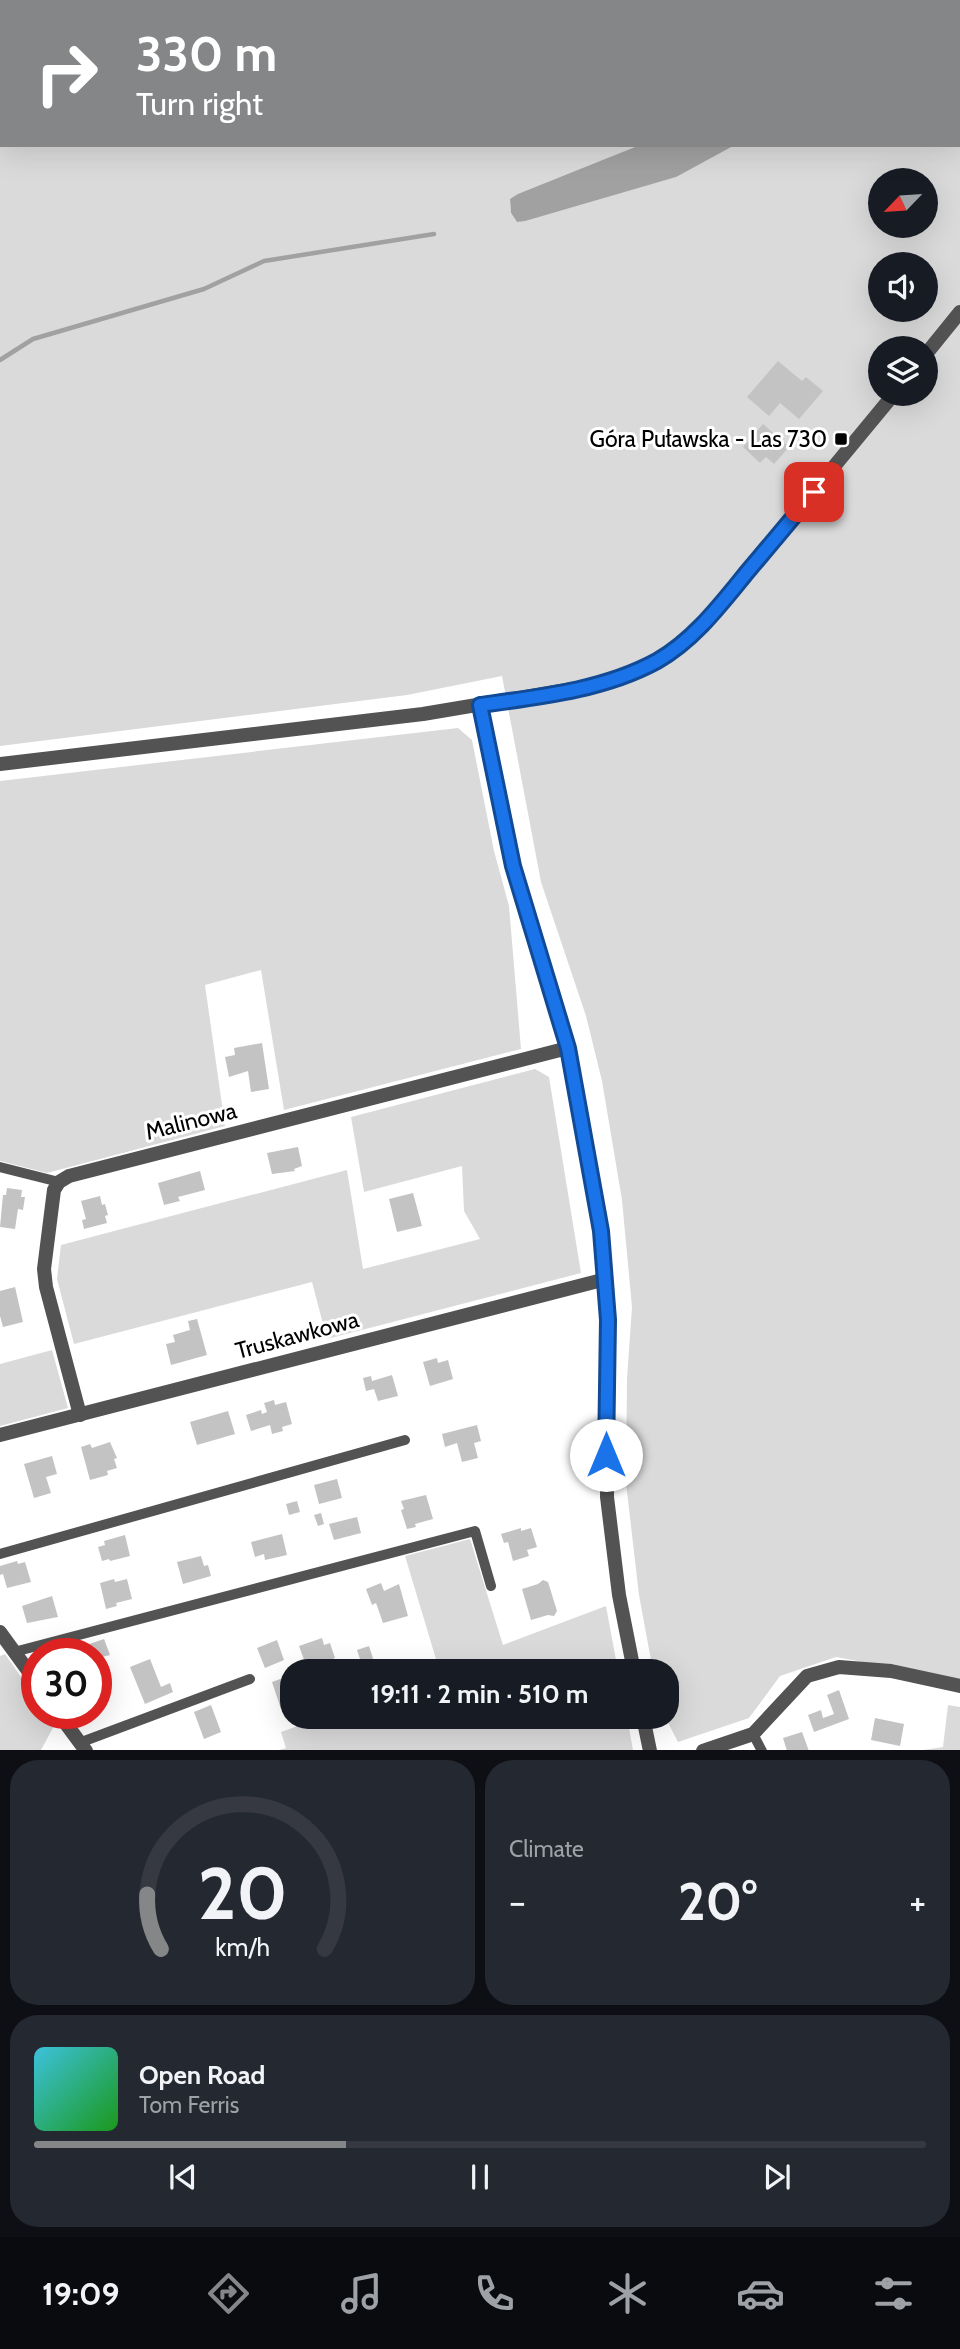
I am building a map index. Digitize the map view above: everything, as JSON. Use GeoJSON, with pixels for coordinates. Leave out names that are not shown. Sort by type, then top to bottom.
{"type":"FeatureCollection","features":[{"type":"Feature","properties":{"kind":"street"},"geometry":{"type":"LineString","coordinates":[[938,339],[960,312]]}},
{"type":"Feature","properties":{"kind":"street"},"geometry":{"type":"LineString","coordinates":[[0,764],[480,705],[603,682],[645,667],[682,644],[720,605],[884,406]]}},
{"type":"Feature","properties":{"kind":"street"},"geometry":{"type":"LineString","coordinates":[[480,705],[513,866],[568,1048],[601,1231],[608,1320],[607,1497],[619,1595],[632,1659]]}},
{"type":"Feature","properties":{"kind":"street","name":"Malinowa"},"geometry":{"type":"LineString","coordinates":[[59,1182],[69,1176],[568,1048]]}},
{"type":"Feature","properties":{"kind":"street"},"geometry":{"type":"LineString","coordinates":[[59,1182],[54,1190],[44,1269],[46,1287],[80,1415]]}},
{"type":"Feature","properties":{"kind":"street","name":"Truskawkowa"},"geometry":{"type":"LineString","coordinates":[[0,1435],[606,1279]]}},
{"type":"Feature","properties":{"kind":"street"},"geometry":{"type":"LineString","coordinates":[[0,1632],[21,1662]]}},
{"type":"Feature","properties":{"kind":"street"},"geometry":{"type":"LineString","coordinates":[[706,1750],[753,1734],[807,1676],[839,1667],[891,1671],[960,1686]]}},
{"type":"Feature","properties":{"kind":"street"},"geometry":{"type":"LineString","coordinates":[[68,1729],[79,1748]]}},
{"type":"Feature","properties":{"kind":"street"},"geometry":{"type":"LineString","coordinates":[[645,1729],[650,1750]]}},
{"type":"Feature","properties":{"kind":"lane"},"geometry":{"type":"LineString","coordinates":[[0,1167],[59,1182]]}},
{"type":"Feature","properties":{"kind":"lane"},"geometry":{"type":"LineString","coordinates":[[0,1554],[405,1440]]}},
{"type":"Feature","properties":{"kind":"lane"},"geometry":{"type":"LineString","coordinates":[[14,1652],[475,1531],[491,1586]]}},
{"type":"Feature","properties":{"kind":"lane"},"geometry":{"type":"LineString","coordinates":[[79,1748],[250,1679]]}},
{"type":"Feature","properties":{"kind":"lane"},"geometry":{"type":"LineString","coordinates":[[753,1734],[761,1750]]}},
{"type":"Feature","properties":{"kind":"shaded area"},"geometry":{"type":"Polygon","coordinates":[[[0,147],[635,147],[510,199],[511,213],[517,222],[675,177],[731,147],[960,147],[960,1680],[836,1657],[780,1676],[749,1718],[678,1742],[671,1729],[679,1729],[679,1659],[651,1659],[639,1595],[626,1483],[627,1379],[632,1307],[622,1200],[602,1081],[586,1016],[541,882],[502,676],[407,695],[0,746],[0,147]]]}},
{"type":"Feature","properties":{"kind":"shaded area"},"geometry":{"type":"Polygon","coordinates":[[[635,147],[731,147],[676,177],[517,222],[511,213],[510,199],[635,147]]]}},
{"type":"Feature","properties":{"kind":"shaded area"},"geometry":{"type":"Polygon","coordinates":[[[458,728],[472,740],[494,851],[509,906],[521,1049],[284,1110],[261,970],[205,985],[225,1126],[47,1173],[0,1161],[0,781],[458,728]]]}},
{"type":"Feature","properties":{"kind":"shaded area"},"geometry":{"type":"Polygon","coordinates":[[[535,1069],[549,1077],[581,1273],[327,1339],[312,1282],[74,1344],[57,1279],[61,1245],[347,1170],[363,1269],[480,1239],[464,1211],[462,1166],[364,1192],[351,1117],[535,1069]]]}},
{"type":"Feature","properties":{"kind":"shaded area"},"geometry":{"type":"Polygon","coordinates":[[[52,1350],[68,1408],[0,1426],[0,1364],[52,1350]]]}},
{"type":"Feature","properties":{"kind":"shaded area"},"geometry":{"type":"Polygon","coordinates":[[[470,1539],[503,1645],[606,1606],[616,1659],[436,1659],[405,1556],[470,1539]]]}},
{"type":"Feature","properties":{"kind":"shaded area"},"geometry":{"type":"Polygon","coordinates":[[[5,1654],[21,1677],[21,1729],[52,1729],[41,1750],[0,1750],[0,1656],[5,1654]]]}},
{"type":"Feature","properties":{"kind":"shaded area"},"geometry":{"type":"Polygon","coordinates":[[[948,1705],[960,1707],[960,1750],[923,1750],[943,1747],[948,1705]]]}},
{"type":"Feature","properties":{"kind":"shaded area"},"geometry":{"type":"Polygon","coordinates":[[[289,1729],[629,1729],[633,1750],[279,1750],[286,1748],[281,1732],[289,1729]]]}},
{"type":"Feature","properties":{"kind":"building"},"geometry":{"type":"Polygon","coordinates":[[[778,361],[802,381],[806,377],[823,391],[799,419],[780,403],[769,416],[747,397],[778,361]]]}},
{"type":"Feature","properties":{"kind":"building"},"geometry":{"type":"Polygon","coordinates":[[[763,424],[789,447],[774,464],[766,457],[760,463],[743,447],[763,424]]]}},
{"type":"Feature","properties":{"kind":"building"},"geometry":{"type":"Polygon","coordinates":[[[262,1043],[269,1089],[251,1092],[248,1071],[229,1077],[225,1057],[235,1055],[234,1048],[262,1043]]]}},
{"type":"Feature","properties":{"kind":"building"},"geometry":{"type":"Polygon","coordinates":[[[298,1147],[302,1166],[294,1169],[295,1171],[272,1174],[267,1153],[298,1147]]]}},
{"type":"Feature","properties":{"kind":"building"},"geometry":{"type":"Polygon","coordinates":[[[200,1171],[205,1190],[178,1197],[180,1201],[164,1205],[158,1183],[200,1171]]]}},
{"type":"Feature","properties":{"kind":"building"},"geometry":{"type":"Polygon","coordinates":[[[7,1188],[22,1190],[21,1197],[25,1197],[23,1210],[18,1209],[15,1229],[0,1227],[3,1195],[6,1195],[7,1188]]]}},
{"type":"Feature","properties":{"kind":"building"},"geometry":{"type":"Polygon","coordinates":[[[413,1193],[422,1226],[397,1232],[389,1199],[413,1193]]]}},
{"type":"Feature","properties":{"kind":"building"},"geometry":{"type":"Polygon","coordinates":[[[100,1196],[108,1215],[105,1216],[107,1223],[84,1229],[82,1220],[86,1219],[81,1201],[100,1196]]]}},
{"type":"Feature","properties":{"kind":"building"},"geometry":{"type":"Polygon","coordinates":[[[15,1287],[23,1322],[3,1327],[0,1291],[15,1287]]]}},
{"type":"Feature","properties":{"kind":"building"},"geometry":{"type":"Polygon","coordinates":[[[197,1319],[207,1355],[171,1365],[166,1344],[175,1342],[173,1335],[190,1330],[188,1321],[197,1319]]]}},
{"type":"Feature","properties":{"kind":"building"},"geometry":{"type":"Polygon","coordinates":[[[437,1358],[438,1363],[448,1360],[453,1379],[430,1386],[423,1362],[437,1358]]]}},
{"type":"Feature","properties":{"kind":"building"},"geometry":{"type":"Polygon","coordinates":[[[392,1375],[398,1396],[378,1401],[374,1389],[366,1391],[363,1378],[371,1376],[372,1381],[392,1375]]]}},
{"type":"Feature","properties":{"kind":"building"},"geometry":{"type":"Polygon","coordinates":[[[274,1400],[275,1405],[286,1402],[292,1424],[282,1427],[283,1431],[272,1434],[270,1425],[251,1431],[246,1415],[261,1410],[262,1414],[267,1412],[264,1403],[274,1400]]]}},
{"type":"Feature","properties":{"kind":"building"},"geometry":{"type":"Polygon","coordinates":[[[228,1411],[235,1434],[197,1445],[190,1422],[228,1411]]]}},
{"type":"Feature","properties":{"kind":"building"},"geometry":{"type":"Polygon","coordinates":[[[477,1425],[481,1441],[474,1443],[478,1458],[462,1462],[457,1443],[445,1447],[442,1434],[477,1425]]]}},
{"type":"Feature","properties":{"kind":"building"},"geometry":{"type":"Polygon","coordinates":[[[110,1442],[117,1458],[114,1459],[117,1468],[107,1471],[108,1475],[90,1480],[81,1447],[90,1444],[92,1448],[110,1442]]]}},
{"type":"Feature","properties":{"kind":"building"},"geometry":{"type":"Polygon","coordinates":[[[52,1456],[57,1474],[46,1477],[51,1493],[34,1498],[24,1464],[52,1456]]]}},
{"type":"Feature","properties":{"kind":"building"},"geometry":{"type":"Polygon","coordinates":[[[337,1479],[342,1498],[319,1504],[314,1485],[337,1479]]]}},
{"type":"Feature","properties":{"kind":"building"},"geometry":{"type":"Polygon","coordinates":[[[426,1495],[433,1519],[407,1529],[401,1501],[426,1495]]]}},
{"type":"Feature","properties":{"kind":"building"},"geometry":{"type":"Polygon","coordinates":[[[297,1501],[300,1512],[289,1515],[286,1504],[297,1501]]]}},
{"type":"Feature","properties":{"kind":"building"},"geometry":{"type":"Polygon","coordinates":[[[321,1513],[324,1524],[318,1526],[314,1515],[321,1513]]]}},
{"type":"Feature","properties":{"kind":"building"},"geometry":{"type":"Polygon","coordinates":[[[357,1517],[361,1533],[334,1540],[329,1524],[357,1517]]]}},
{"type":"Feature","properties":{"kind":"building"},"geometry":{"type":"Polygon","coordinates":[[[521,1528],[521,1531],[531,1528],[537,1547],[527,1550],[529,1556],[513,1561],[508,1542],[504,1543],[501,1534],[521,1528]]]}},
{"type":"Feature","properties":{"kind":"building"},"geometry":{"type":"Polygon","coordinates":[[[282,1534],[287,1555],[265,1560],[264,1554],[255,1557],[251,1542],[282,1534]]]}},
{"type":"Feature","properties":{"kind":"building"},"geometry":{"type":"Polygon","coordinates":[[[125,1535],[130,1556],[102,1561],[98,1547],[105,1545],[104,1541],[125,1535]]]}},
{"type":"Feature","properties":{"kind":"building"},"geometry":{"type":"Polygon","coordinates":[[[201,1556],[204,1566],[208,1565],[211,1576],[183,1584],[177,1562],[201,1556]]]}},
{"type":"Feature","properties":{"kind":"building"},"geometry":{"type":"Polygon","coordinates":[[[17,1561],[18,1564],[25,1562],[31,1582],[7,1588],[3,1574],[0,1575],[0,1566],[17,1561]]]}},
{"type":"Feature","properties":{"kind":"building"},"geometry":{"type":"Polygon","coordinates":[[[114,1579],[115,1582],[127,1579],[132,1599],[106,1609],[100,1583],[114,1579]]]}},
{"type":"Feature","properties":{"kind":"building"},"geometry":{"type":"Polygon","coordinates":[[[543,1580],[548,1582],[557,1611],[554,1616],[531,1620],[522,1589],[543,1580]]]}},
{"type":"Feature","properties":{"kind":"building"},"geometry":{"type":"Polygon","coordinates":[[[381,1583],[384,1591],[399,1584],[408,1616],[383,1623],[376,1603],[372,1605],[366,1589],[381,1583]]]}},
{"type":"Feature","properties":{"kind":"building"},"geometry":{"type":"Polygon","coordinates":[[[52,1596],[58,1617],[27,1623],[22,1606],[52,1596]]]}},
{"type":"Feature","properties":{"kind":"building"},"geometry":{"type":"Polygon","coordinates":[[[322,1638],[324,1645],[330,1643],[335,1658],[304,1659],[299,1646],[322,1638]]]}},
{"type":"Feature","properties":{"kind":"building"},"geometry":{"type":"Polygon","coordinates":[[[277,1640],[284,1659],[265,1668],[257,1648],[277,1640]]]}},
{"type":"Feature","properties":{"kind":"building"},"geometry":{"type":"Polygon","coordinates":[[[369,1646],[373,1659],[360,1659],[357,1650],[369,1646]]]}},
{"type":"Feature","properties":{"kind":"building"},"geometry":{"type":"Polygon","coordinates":[[[150,1659],[161,1687],[170,1683],[173,1692],[145,1704],[130,1667],[150,1659]]]}},
{"type":"Feature","properties":{"kind":"building"},"geometry":{"type":"Polygon","coordinates":[[[280,1679],[280,1706],[272,1682],[280,1679]]]}},
{"type":"Feature","properties":{"kind":"building"},"geometry":{"type":"Polygon","coordinates":[[[839,1690],[849,1719],[814,1732],[808,1715],[821,1710],[823,1718],[834,1714],[827,1695],[839,1690]]]}},
{"type":"Feature","properties":{"kind":"building"},"geometry":{"type":"Polygon","coordinates":[[[211,1705],[221,1732],[204,1739],[194,1712],[211,1705]]]}},
{"type":"Feature","properties":{"kind":"building"},"geometry":{"type":"Polygon","coordinates":[[[875,1718],[904,1724],[900,1746],[871,1740],[875,1718]]]}},
{"type":"Feature","properties":{"kind":"building"},"geometry":{"type":"Polygon","coordinates":[[[802,1732],[809,1750],[787,1750],[783,1738],[802,1732]]]}},
{"type":"Feature","properties":{"kind":"waterway"},"geometry":{"type":"LineString","coordinates":[[0,360],[33,339],[204,289],[264,261],[434,234]]}},
{"type":"Feature","properties":{"kind":"place","name":"Góra Puławska - Las 730"},"geometry":{"type":"Point","coordinates":[841,439]}},
{"type":"Feature","properties":{"kind":"route"},"geometry":{"type":"LineString","coordinates":[[606,1455],[606,1279],[578,1090],[561,1017],[513,866],[480,705],[590,686],[631,673],[658,660],[695,632],[814,492]]}}]}
